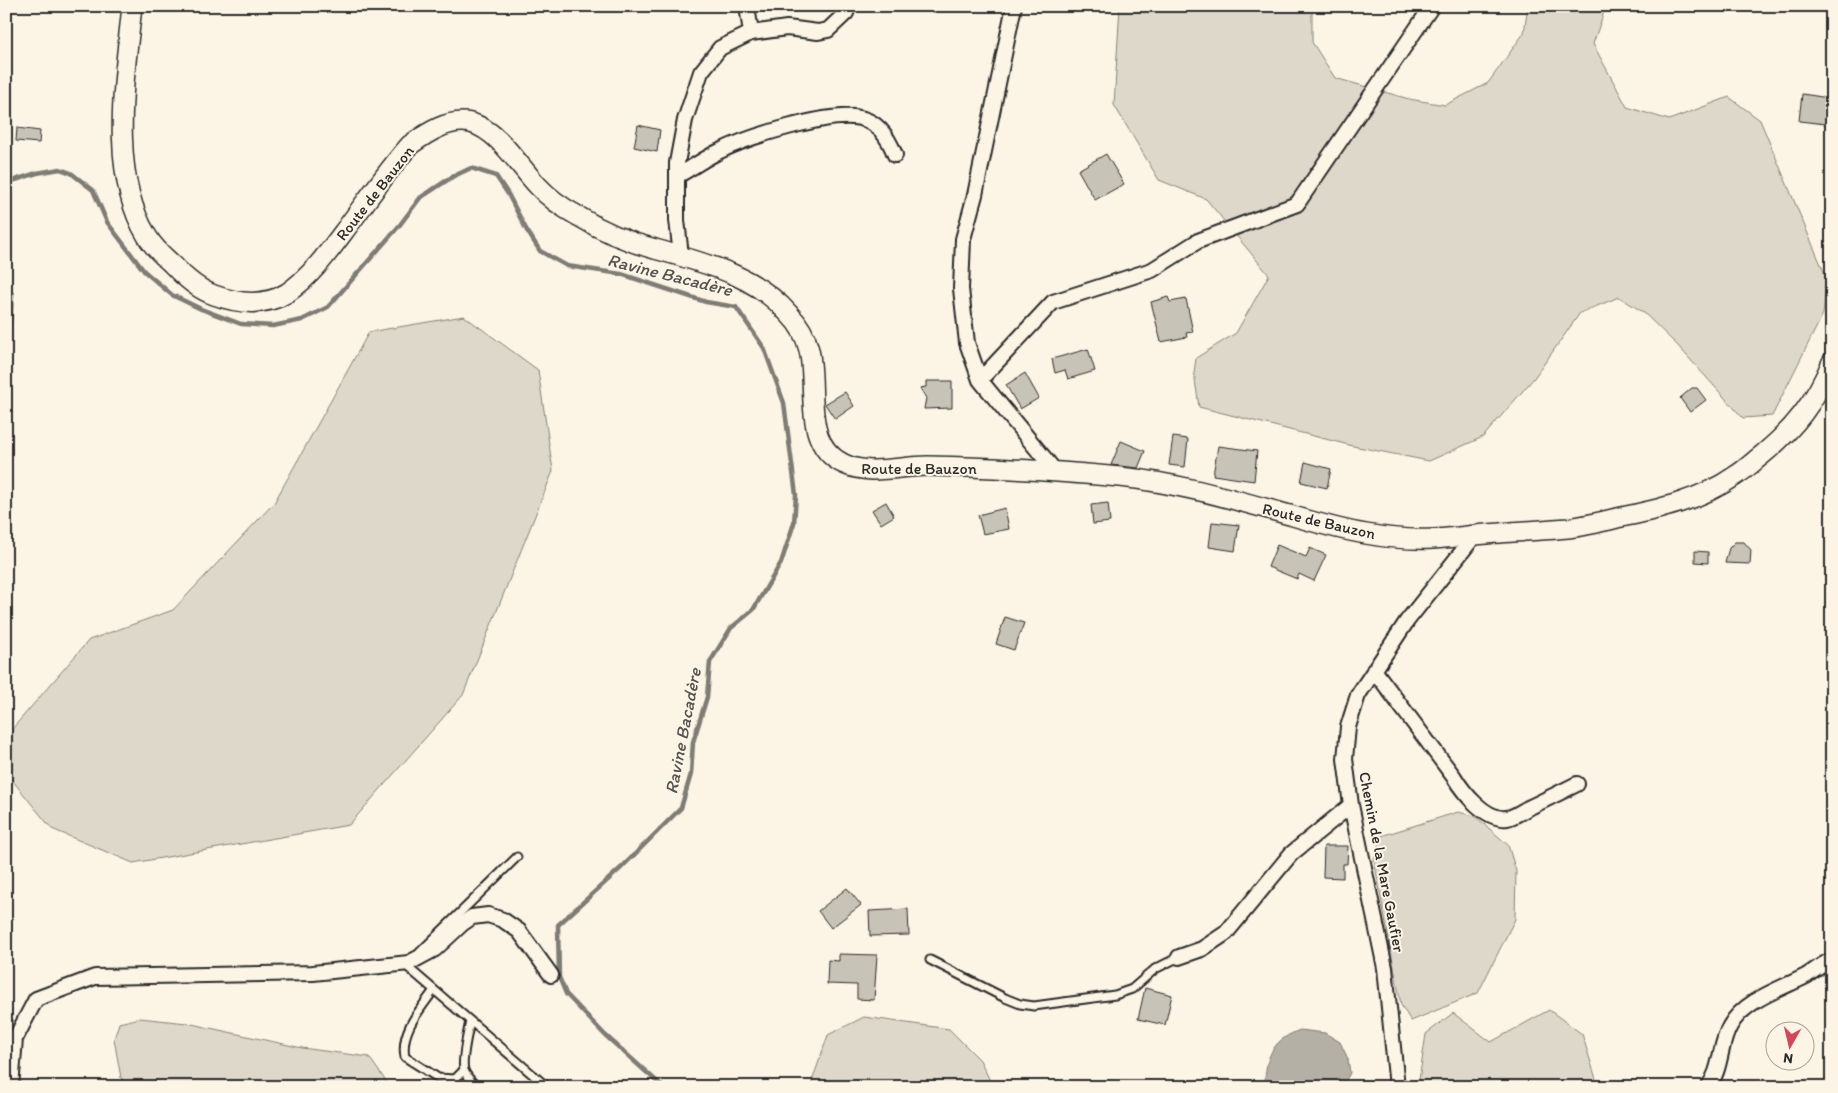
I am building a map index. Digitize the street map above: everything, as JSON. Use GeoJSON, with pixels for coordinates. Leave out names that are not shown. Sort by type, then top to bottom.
{"type":"FeatureCollection","features":[{"type":"Feature","properties":{"kind":"street","name":"Route de Bauzon"},"geometry":{"type":"LineString","coordinates":[[132,6],[121,111],[124,159],[128,183],[134,207],[146,236],[155,248],[193,284],[226,299],[248,304],[272,300],[287,293],[316,267],[410,145],[424,135],[445,125],[462,122],[473,124],[492,134],[540,188],[575,215],[617,237],[652,249],[711,264],[756,285],[788,312],[798,324],[809,346],[815,425],[818,437],[834,459],[848,467],[862,470],[922,466],[1055,471],[1144,480],[1228,498],[1328,526],[1366,534],[1399,538],[1432,539],[1476,534],[1572,528],[1685,501],[1734,478],[1776,444],[1794,426],[1821,387],[1832,362]]}},
{"type":"Feature","properties":{"kind":"street"},"geometry":{"type":"LineString","coordinates":[[747,6],[751,32]]}},
{"type":"Feature","properties":{"kind":"street"},"geometry":{"type":"LineString","coordinates":[[681,256],[677,220],[677,163],[684,120],[701,72],[720,48],[751,32],[787,28],[818,32],[828,30],[846,13],[849,6]]}},
{"type":"Feature","properties":{"kind":"street"},"geometry":{"type":"LineString","coordinates":[[1014,6],[975,195],[963,239],[961,289],[967,343],[980,380],[1055,471]]}},
{"type":"Feature","properties":{"kind":"street"},"geometry":{"type":"LineString","coordinates":[[980,380],[1053,302],[1152,270],[1198,241],[1297,204],[1432,6]]}},
{"type":"Feature","properties":{"kind":"street"},"geometry":{"type":"LineString","coordinates":[[677,176],[719,151],[766,133],[824,119],[861,118],[875,125],[888,138],[894,155]]}},
{"type":"Feature","properties":{"kind":"street","name":"Chemin de la Mare Gaufier"},"geometry":{"type":"LineString","coordinates":[[1397,1087],[1385,968],[1351,806],[1345,759],[1348,727],[1358,695],[1407,620],[1476,534]]}},
{"type":"Feature","properties":{"kind":"street"},"geometry":{"type":"LineString","coordinates":[[1374,670],[1454,777],[1463,792],[1472,802],[1493,815],[1500,818],[1513,816],[1577,784]]}},
{"type":"Feature","properties":{"kind":"street"},"geometry":{"type":"LineString","coordinates":[[1179,957],[1202,949],[1226,933],[1291,854],[1351,806]]}},
{"type":"Feature","properties":{"kind":"street"},"geometry":{"type":"LineString","coordinates":[[11,1087],[15,1039],[36,999],[95,977],[313,973],[406,964],[435,949],[472,917],[488,915],[503,920],[519,931],[551,975]]}},
{"type":"Feature","properties":{"kind":"street"},"geometry":{"type":"LineString","coordinates":[[1708,1087],[1717,1071],[1724,1038],[1730,1025],[1737,1017],[1754,1002],[1806,976],[1832,960]]}},
{"type":"Feature","properties":{"kind":"lane"},"geometry":{"type":"LineString","coordinates":[[517,857],[406,964],[546,1086]]}},
{"type":"Feature","properties":{"kind":"lane"},"geometry":{"type":"LineString","coordinates":[[930,960],[1005,998],[1020,1004],[1034,1006],[1115,995],[1132,989],[1155,969],[1179,957]]}},
{"type":"Feature","properties":{"kind":"lane"},"geometry":{"type":"LineString","coordinates":[[434,990],[412,1021],[405,1037],[403,1047],[405,1057],[438,1078],[455,1079],[464,1070]]}},
{"type":"Feature","properties":{"kind":"lane"},"geometry":{"type":"LineString","coordinates":[[470,1021],[465,1048],[464,1070],[477,1087]]}},
{"type":"Feature","properties":{"kind":"shaded area"},"geometry":{"type":"Polygon","coordinates":[[[1120,6],[1312,6],[1312,42],[1335,78],[1409,99],[1445,105],[1488,83],[1524,33],[1528,6],[1606,6],[1593,44],[1627,107],[1669,120],[1729,97],[1760,120],[1827,279],[1823,314],[1772,416],[1743,418],[1678,346],[1643,312],[1619,297],[1580,313],[1534,378],[1483,437],[1429,461],[1353,446],[1199,407],[1194,373],[1196,358],[1236,333],[1269,275],[1206,199],[1159,180],[1114,105],[1120,6]]]}},
{"type":"Feature","properties":{"kind":"shaded area"},"geometry":{"type":"Polygon","coordinates":[[[6,285],[14,293],[6,393],[6,285]]]}},
{"type":"Feature","properties":{"kind":"shaded area"},"geometry":{"type":"Polygon","coordinates":[[[464,316],[538,370],[553,471],[463,695],[349,825],[133,863],[52,829],[12,780],[12,729],[89,640],[173,610],[274,503],[369,332],[464,316]]]}},
{"type":"Feature","properties":{"kind":"shaded area"},"geometry":{"type":"Polygon","coordinates":[[[1458,812],[1475,816],[1508,845],[1516,871],[1515,919],[1478,993],[1411,1021],[1401,1005],[1374,860],[1381,836],[1458,812]]]}},
{"type":"Feature","properties":{"kind":"shaded area"},"geometry":{"type":"Polygon","coordinates":[[[1549,1010],[1582,1034],[1596,1079],[1595,1087],[1418,1087],[1426,1034],[1453,1013],[1491,1042],[1549,1010]]]}},
{"type":"Feature","properties":{"kind":"shaded area"},"geometry":{"type":"Polygon","coordinates":[[[864,1017],[949,1029],[980,1060],[993,1087],[810,1087],[828,1035],[864,1017]]]}},
{"type":"Feature","properties":{"kind":"shaded area"},"geometry":{"type":"Polygon","coordinates":[[[140,1018],[187,1023],[302,1048],[369,1057],[390,1087],[130,1087],[121,1078],[114,1039],[119,1023],[140,1018]]]}},
{"type":"Feature","properties":{"kind":"shaded area"},"geometry":{"type":"Polygon","coordinates":[[[1300,1030],[1325,1033],[1340,1042],[1348,1059],[1350,1073],[1342,1087],[1273,1087],[1265,1078],[1270,1054],[1274,1048],[1284,1038],[1300,1030]]]}},
{"type":"Feature","properties":{"kind":"building"},"geometry":{"type":"Polygon","coordinates":[[[1802,94],[1829,98],[1826,124],[1799,121],[1802,94]]]}},
{"type":"Feature","properties":{"kind":"building"},"geometry":{"type":"Polygon","coordinates":[[[638,125],[660,130],[657,152],[634,147],[638,125]]]}},
{"type":"Feature","properties":{"kind":"building"},"geometry":{"type":"Polygon","coordinates":[[[17,128],[40,131],[39,143],[16,141],[17,128]]]}},
{"type":"Feature","properties":{"kind":"building"},"geometry":{"type":"Polygon","coordinates":[[[1106,154],[1124,184],[1095,200],[1078,170],[1106,154]]]}},
{"type":"Feature","properties":{"kind":"building"},"geometry":{"type":"Polygon","coordinates":[[[1168,297],[1170,302],[1186,299],[1193,332],[1186,333],[1187,337],[1161,342],[1151,302],[1168,297]]]}},
{"type":"Feature","properties":{"kind":"building"},"geometry":{"type":"Polygon","coordinates":[[[1088,349],[1095,371],[1068,379],[1065,370],[1055,373],[1052,359],[1088,349]]]}},
{"type":"Feature","properties":{"kind":"building"},"geometry":{"type":"Polygon","coordinates":[[[1025,373],[1039,398],[1020,409],[1006,385],[1025,373]]]}},
{"type":"Feature","properties":{"kind":"building"},"geometry":{"type":"Polygon","coordinates":[[[926,381],[952,381],[952,408],[924,409],[926,398],[920,388],[926,387],[926,381]]]}},
{"type":"Feature","properties":{"kind":"building"},"geometry":{"type":"Polygon","coordinates":[[[1692,388],[1697,388],[1706,400],[1690,412],[1680,398],[1692,388]]]}},
{"type":"Feature","properties":{"kind":"building"},"geometry":{"type":"Polygon","coordinates":[[[845,392],[854,406],[835,419],[825,404],[845,392]]]}},
{"type":"Feature","properties":{"kind":"building"},"geometry":{"type":"Polygon","coordinates":[[[1173,437],[1188,439],[1185,467],[1169,465],[1173,437]]]}},
{"type":"Feature","properties":{"kind":"building"},"geometry":{"type":"Polygon","coordinates":[[[1121,441],[1145,451],[1138,468],[1111,465],[1121,441]]]}},
{"type":"Feature","properties":{"kind":"building"},"geometry":{"type":"Polygon","coordinates":[[[1218,446],[1257,451],[1254,481],[1213,475],[1218,446]]]}},
{"type":"Feature","properties":{"kind":"building"},"geometry":{"type":"Polygon","coordinates":[[[1305,462],[1331,469],[1327,488],[1301,482],[1305,462]]]}},
{"type":"Feature","properties":{"kind":"building"},"geometry":{"type":"Polygon","coordinates":[[[886,502],[894,516],[881,524],[872,510],[886,502]]]}},
{"type":"Feature","properties":{"kind":"building"},"geometry":{"type":"Polygon","coordinates":[[[1108,503],[1110,522],[1093,524],[1091,505],[1108,503]]]}},
{"type":"Feature","properties":{"kind":"building"},"geometry":{"type":"Polygon","coordinates":[[[1005,508],[1009,529],[983,534],[978,515],[1005,508]]]}},
{"type":"Feature","properties":{"kind":"building"},"geometry":{"type":"Polygon","coordinates":[[[1212,522],[1239,525],[1235,551],[1209,547],[1212,522]]]}},
{"type":"Feature","properties":{"kind":"building"},"geometry":{"type":"Polygon","coordinates":[[[1735,542],[1744,542],[1751,550],[1750,564],[1725,563],[1729,548],[1735,542]]]}},
{"type":"Feature","properties":{"kind":"building"},"geometry":{"type":"Polygon","coordinates":[[[1277,545],[1306,557],[1310,548],[1326,555],[1314,581],[1299,574],[1297,579],[1268,567],[1277,545]]]}},
{"type":"Feature","properties":{"kind":"building"},"geometry":{"type":"Polygon","coordinates":[[[1695,551],[1708,552],[1708,563],[1695,562],[1695,551]]]}},
{"type":"Feature","properties":{"kind":"building"},"geometry":{"type":"Polygon","coordinates":[[[1005,617],[1024,623],[1014,650],[996,644],[1005,617]]]}},
{"type":"Feature","properties":{"kind":"building"},"geometry":{"type":"Polygon","coordinates":[[[1324,846],[1348,846],[1347,864],[1343,864],[1343,878],[1323,877],[1324,846]]]}},
{"type":"Feature","properties":{"kind":"building"},"geometry":{"type":"Polygon","coordinates":[[[847,888],[861,905],[831,928],[818,911],[847,888]]]}},
{"type":"Feature","properties":{"kind":"building"},"geometry":{"type":"Polygon","coordinates":[[[908,909],[909,935],[870,936],[869,911],[908,909]]]}},
{"type":"Feature","properties":{"kind":"building"},"geometry":{"type":"Polygon","coordinates":[[[839,954],[877,955],[874,1000],[857,999],[857,985],[827,984],[828,960],[839,961],[839,954]]]}},
{"type":"Feature","properties":{"kind":"building"},"geometry":{"type":"Polygon","coordinates":[[[1145,988],[1172,995],[1165,1025],[1138,1019],[1145,988]]]}},
{"type":"Feature","properties":{"kind":"waterway","name":"Ravine Bacadère"},"geometry":{"type":"LineString","coordinates":[[6,183],[37,173],[60,169],[71,173],[93,190],[107,222],[144,271],[172,295],[201,309],[241,324],[273,326],[302,320],[328,307],[399,226],[420,198],[452,177],[471,168],[496,176],[540,251],[567,266],[621,274],[706,302],[736,307],[764,348],[784,403],[796,495],[794,523],[781,563],[753,610],[731,628],[710,662],[707,697],[693,742],[691,774],[681,808],[621,868],[558,925],[559,977],[566,994],[605,1035],[663,1087]]}}]}
